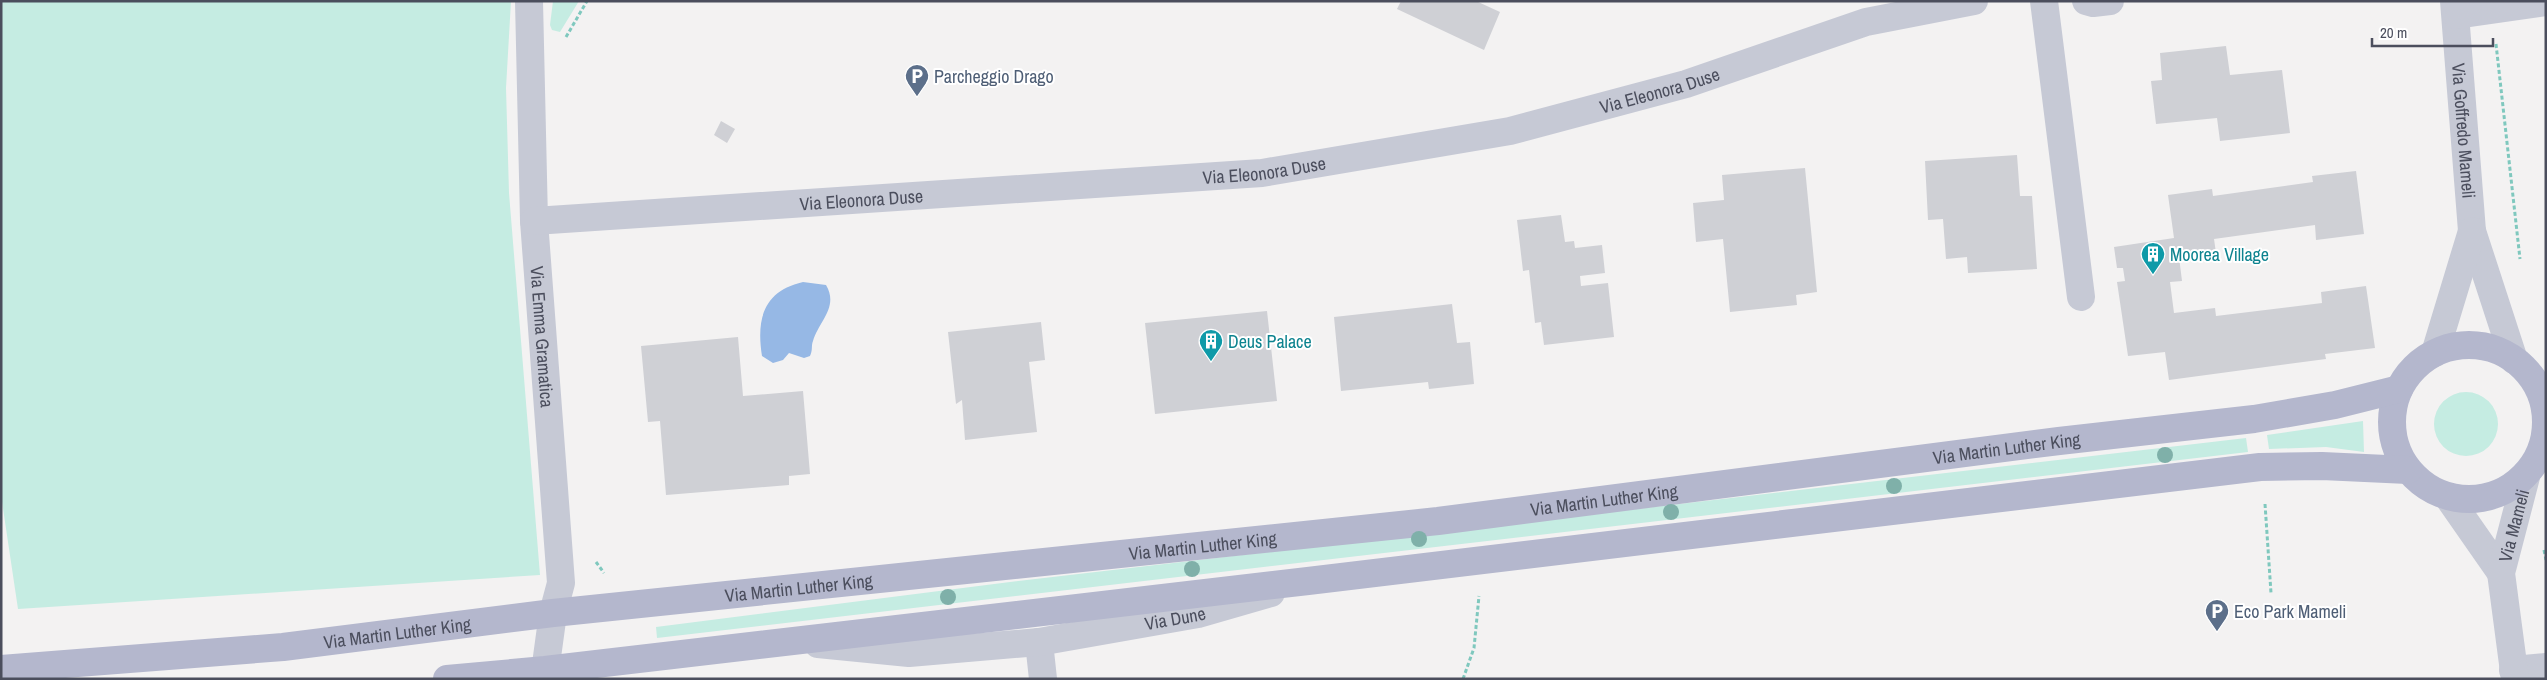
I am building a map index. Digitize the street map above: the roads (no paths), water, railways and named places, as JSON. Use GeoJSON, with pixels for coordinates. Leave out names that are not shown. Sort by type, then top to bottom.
{"type":"FeatureCollection","features":[{"type":"Feature","properties":{"kind":"main road"},"geometry":{"type":"LineString","coordinates":[[2458,346],[2484,347],[2530,371],[2544,406],[2546,429],[2538,458],[2511,487],[2491,496],[2470,499],[2448,497],[2426,486],[2408,470],[2398,452],[2392,432],[2393,411],[2399,389],[2414,368],[2435,353],[2458,346]]}},
{"type":"Feature","properties":{"kind":"main road","name":"Via Martin Luther King"},"geometry":{"type":"LineString","coordinates":[[1,669],[283,647],[552,613],[1438,521],[2059,441],[2254,419],[2336,405],[2399,389]]}},
{"type":"Feature","properties":{"kind":"main road"},"geometry":{"type":"LineString","coordinates":[[447,679],[544,674],[788,641],[1308,582],[2260,467],[2322,466],[2408,470]]}},
{"type":"Feature","properties":{"kind":"street","name":"Via Emma Gramatica"},"geometry":{"type":"LineString","coordinates":[[529,1],[534,221],[561,583],[552,613],[544,674]]}},
{"type":"Feature","properties":{"kind":"street","name":"Via Eleonora Duse"},"geometry":{"type":"LineString","coordinates":[[534,221],[1262,173],[1510,132],[1686,84],[1866,22],[1974,1]]}},
{"type":"Feature","properties":{"kind":"street"},"geometry":{"type":"LineString","coordinates":[[2044,1],[2081,297]]}},
{"type":"Feature","properties":{"kind":"street"},"geometry":{"type":"LineString","coordinates":[[2086,1],[2093,3],[2110,1]]}},
{"type":"Feature","properties":{"kind":"street"},"geometry":{"type":"LineString","coordinates":[[2455,8],[2492,10],[2546,2]]}},
{"type":"Feature","properties":{"kind":"street","name":"Via Goffredo Mameli"},"geometry":{"type":"LineString","coordinates":[[2455,8],[2472,231],[2530,371]]}},
{"type":"Feature","properties":{"kind":"street","name":"Via Goffredo Mameli"},"geometry":{"type":"LineString","coordinates":[[2435,353],[2472,231]]}},
{"type":"Feature","properties":{"kind":"street","name":"Via Mameli"},"geometry":{"type":"LineString","coordinates":[[2501,574],[2516,508],[2538,458]]}},
{"type":"Feature","properties":{"kind":"street","name":"Via Mameli"},"geometry":{"type":"LineString","coordinates":[[2448,497],[2501,574]]}},
{"type":"Feature","properties":{"kind":"street"},"geometry":{"type":"LineString","coordinates":[[2501,574],[2514,675],[2546,667]]}},
{"type":"Feature","properties":{"kind":"street","name":"Via Dune"},"geometry":{"type":"LineString","coordinates":[[788,641],[909,653],[1039,642],[1198,614],[1308,582]]}},
{"type":"Feature","properties":{"kind":"street"},"geometry":{"type":"LineString","coordinates":[[1039,642],[1043,679]]}},
{"type":"Feature","properties":{"kind":"water"},"geometry":{"type":"Polygon","coordinates":[[[803,282],[826,285],[830,300],[827,314],[812,343],[810,356],[804,358],[789,353],[783,360],[773,363],[762,356],[760,330],[762,318],[771,299],[790,286],[803,282]]]}},
{"type":"Feature","properties":{"kind":"place","name":"Parcheggio Drago"},"geometry":{"type":"Point","coordinates":[917,97]}},
{"type":"Feature","properties":{"kind":"place","name":"Moorea Village"},"geometry":{"type":"Point","coordinates":[2153,275]}},
{"type":"Feature","properties":{"kind":"place","name":"Deus Palace"},"geometry":{"type":"Point","coordinates":[1211,362]}},
{"type":"Feature","properties":{"kind":"place","name":"Eco Park Mameli"},"geometry":{"type":"Point","coordinates":[2217,632]}}]}
